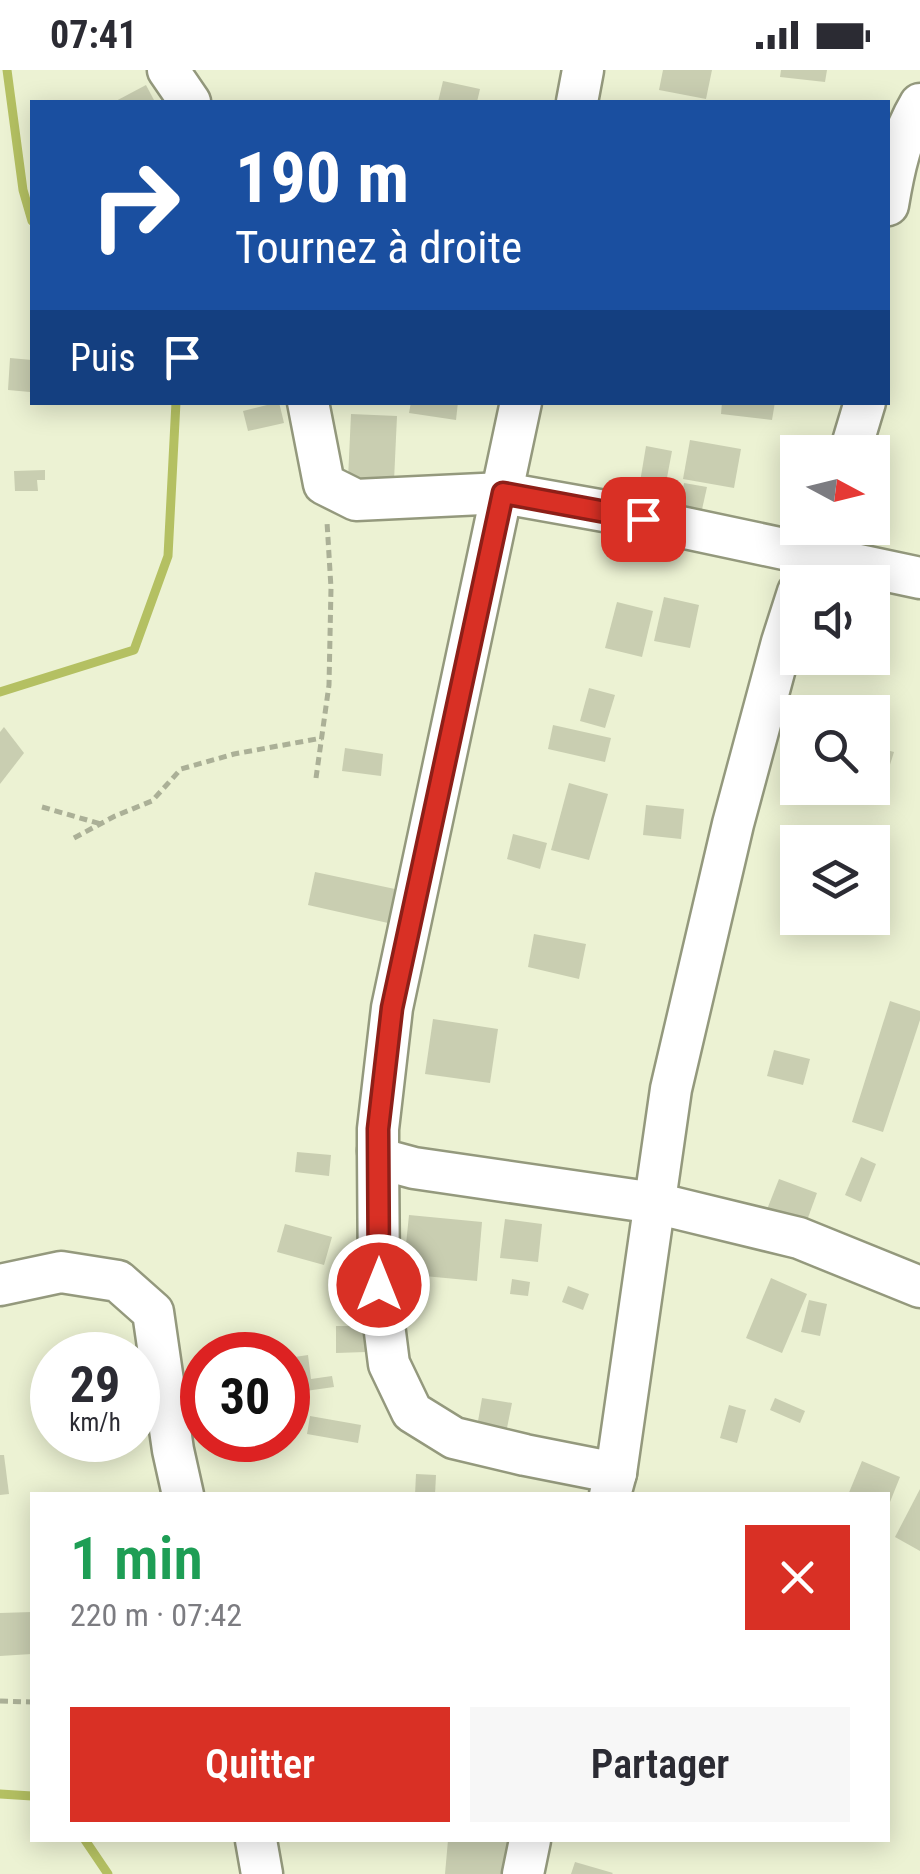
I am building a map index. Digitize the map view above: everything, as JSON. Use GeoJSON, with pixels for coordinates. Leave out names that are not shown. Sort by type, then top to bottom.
{"type":"FeatureCollection","features":[{"type":"Feature","properties":{"kind":"street"},"geometry":{"type":"LineString","coordinates":[[168,70],[189,100]]}},
{"type":"Feature","properties":{"kind":"street"},"geometry":{"type":"LineString","coordinates":[[577,100],[583,70]]}},
{"type":"Feature","properties":{"kind":"street"},"geometry":{"type":"LineString","coordinates":[[890,193],[906,126],[920,104]]}},
{"type":"Feature","properties":{"kind":"street"},"geometry":{"type":"LineString","coordinates":[[309,405],[324,484],[356,500],[503,493],[610,512],[807,564],[920,578]]}},
{"type":"Feature","properties":{"kind":"street"},"geometry":{"type":"LineString","coordinates":[[520,405],[392,1008],[378,1129],[379,1285],[389,1364],[412,1412],[454,1438],[525,1455],[613,1484],[671,1090],[733,824],[807,564]]}},
{"type":"Feature","properties":{"kind":"street"},"geometry":{"type":"LineString","coordinates":[[855,435],[865,405]]}},
{"type":"Feature","properties":{"kind":"street"},"geometry":{"type":"LineString","coordinates":[[378,1151],[388,1161],[414,1168],[655,1203],[798,1238],[920,1286]]}},
{"type":"Feature","properties":{"kind":"street"},"geometry":{"type":"LineString","coordinates":[[0,1286],[61,1272],[118,1280],[152,1312],[172,1450],[182,1492]]}},
{"type":"Feature","properties":{"kind":"street"},"geometry":{"type":"LineString","coordinates":[[256,1842],[262,1874]]}},
{"type":"Feature","properties":{"kind":"street"},"geometry":{"type":"LineString","coordinates":[[523,1874],[530,1842]]}},
{"type":"Feature","properties":{"kind":"path"},"geometry":{"type":"LineString","coordinates":[[316,778],[328,685],[331,588],[324,484]]}},
{"type":"Feature","properties":{"kind":"path"},"geometry":{"type":"LineString","coordinates":[[74,838],[152,801],[180,769],[234,754],[322,738]]}},
{"type":"Feature","properties":{"kind":"path"},"geometry":{"type":"LineString","coordinates":[[42,807],[101,824]]}},
{"type":"Feature","properties":{"kind":"path"},"geometry":{"type":"LineString","coordinates":[[0,1701],[30,1702]]}},
{"type":"Feature","properties":{"kind":"building"},"geometry":{"type":"Polygon","coordinates":[[[663,70],[712,70],[706,99],[659,90],[663,70]]]}},
{"type":"Feature","properties":{"kind":"building"},"geometry":{"type":"Polygon","coordinates":[[[781,70],[827,70],[825,82],[780,77],[781,70]]]}},
{"type":"Feature","properties":{"kind":"building"},"geometry":{"type":"Polygon","coordinates":[[[443,81],[480,89],[477,100],[438,100],[443,81]]]}},
{"type":"Feature","properties":{"kind":"building"},"geometry":{"type":"Polygon","coordinates":[[[146,85],[154,100],[118,100],[146,85]]]}},
{"type":"Feature","properties":{"kind":"building"},"geometry":{"type":"Polygon","coordinates":[[[10,358],[30,360],[30,392],[8,390],[10,358]]]}},
{"type":"Feature","properties":{"kind":"building"},"geometry":{"type":"Polygon","coordinates":[[[280,405],[284,423],[248,431],[243,411],[280,405]]]}},
{"type":"Feature","properties":{"kind":"building"},"geometry":{"type":"Polygon","coordinates":[[[410,405],[458,405],[456,420],[409,413],[410,405]]]}},
{"type":"Feature","properties":{"kind":"building"},"geometry":{"type":"Polygon","coordinates":[[[722,405],[774,405],[772,420],[721,414],[722,405]]]}},
{"type":"Feature","properties":{"kind":"building"},"geometry":{"type":"Polygon","coordinates":[[[351,414],[397,416],[394,481],[348,479],[351,414]]]}},
{"type":"Feature","properties":{"kind":"building"},"geometry":{"type":"Polygon","coordinates":[[[690,440],[741,449],[734,488],[683,479],[690,440]]]}},
{"type":"Feature","properties":{"kind":"building"},"geometry":{"type":"Polygon","coordinates":[[[646,446],[672,451],[663,499],[638,494],[646,446]]]}},
{"type":"Feature","properties":{"kind":"building"},"geometry":{"type":"Polygon","coordinates":[[[45,470],[45,480],[37,480],[38,491],[15,491],[14,471],[45,470]]]}},
{"type":"Feature","properties":{"kind":"building"},"geometry":{"type":"Polygon","coordinates":[[[684,483],[707,487],[699,523],[677,519],[684,483]]]}},
{"type":"Feature","properties":{"kind":"building"},"geometry":{"type":"Polygon","coordinates":[[[664,597],[699,605],[690,648],[654,641],[664,597]]]}},
{"type":"Feature","properties":{"kind":"building"},"geometry":{"type":"Polygon","coordinates":[[[617,602],[653,611],[642,657],[605,648],[617,602]]]}},
{"type":"Feature","properties":{"kind":"building"},"geometry":{"type":"Polygon","coordinates":[[[589,688],[615,695],[605,728],[580,721],[589,688]]]}},
{"type":"Feature","properties":{"kind":"building"},"geometry":{"type":"Polygon","coordinates":[[[553,725],[611,738],[605,762],[548,749],[553,725]]]}},
{"type":"Feature","properties":{"kind":"building"},"geometry":{"type":"Polygon","coordinates":[[[4,727],[24,753],[0,784],[0,732],[4,727]]]}},
{"type":"Feature","properties":{"kind":"building"},"geometry":{"type":"Polygon","coordinates":[[[345,748],[383,754],[381,776],[342,771],[345,748]]]}},
{"type":"Feature","properties":{"kind":"building"},"geometry":{"type":"Polygon","coordinates":[[[569,783],[608,794],[589,860],[551,850],[569,783]]]}},
{"type":"Feature","properties":{"kind":"building"},"geometry":{"type":"Polygon","coordinates":[[[646,805],[684,809],[681,839],[643,835],[646,805]]]}},
{"type":"Feature","properties":{"kind":"building"},"geometry":{"type":"Polygon","coordinates":[[[513,834],[547,843],[540,869],[507,859],[513,834]]]}},
{"type":"Feature","properties":{"kind":"building"},"geometry":{"type":"Polygon","coordinates":[[[315,872],[395,889],[388,923],[308,905],[315,872]]]}},
{"type":"Feature","properties":{"kind":"building"},"geometry":{"type":"Polygon","coordinates":[[[534,934],[586,944],[579,979],[528,967],[534,934]]]}},
{"type":"Feature","properties":{"kind":"building"},"geometry":{"type":"Polygon","coordinates":[[[890,1001],[920,1011],[920,1020],[883,1132],[852,1122],[890,1001]]]}},
{"type":"Feature","properties":{"kind":"building"},"geometry":{"type":"Polygon","coordinates":[[[433,1019],[498,1029],[490,1083],[425,1074],[433,1019]]]}},
{"type":"Feature","properties":{"kind":"building"},"geometry":{"type":"Polygon","coordinates":[[[774,1050],[810,1059],[803,1085],[767,1076],[774,1050]]]}},
{"type":"Feature","properties":{"kind":"building"},"geometry":{"type":"Polygon","coordinates":[[[297,1152],[331,1155],[329,1176],[295,1172],[297,1152]]]}},
{"type":"Feature","properties":{"kind":"building"},"geometry":{"type":"Polygon","coordinates":[[[861,1157],[876,1164],[861,1202],[845,1195],[861,1157]]]}},
{"type":"Feature","properties":{"kind":"building"},"geometry":{"type":"Polygon","coordinates":[[[779,1179],[817,1193],[805,1226],[766,1212],[779,1179]]]}},
{"type":"Feature","properties":{"kind":"building"},"geometry":{"type":"Polygon","coordinates":[[[409,1215],[482,1222],[477,1281],[403,1274],[409,1215]]]}},
{"type":"Feature","properties":{"kind":"building"},"geometry":{"type":"Polygon","coordinates":[[[505,1219],[542,1224],[538,1262],[500,1258],[505,1219]]]}},
{"type":"Feature","properties":{"kind":"building"},"geometry":{"type":"Polygon","coordinates":[[[285,1224],[332,1237],[324,1265],[277,1252],[285,1224]]]}},
{"type":"Feature","properties":{"kind":"building"},"geometry":{"type":"Polygon","coordinates":[[[771,1278],[807,1294],[782,1353],[746,1338],[771,1278]]]}},
{"type":"Feature","properties":{"kind":"building"},"geometry":{"type":"Polygon","coordinates":[[[512,1279],[530,1282],[528,1296],[510,1294],[512,1279]]]}},
{"type":"Feature","properties":{"kind":"building"},"geometry":{"type":"Polygon","coordinates":[[[341,1286],[369,1288],[368,1314],[341,1315],[341,1286]]]}},
{"type":"Feature","properties":{"kind":"building"},"geometry":{"type":"Polygon","coordinates":[[[568,1286],[589,1294],[583,1310],[562,1302],[568,1286]]]}},
{"type":"Feature","properties":{"kind":"building"},"geometry":{"type":"Polygon","coordinates":[[[809,1300],[827,1304],[820,1336],[801,1332],[809,1300]]]}},
{"type":"Feature","properties":{"kind":"building"},"geometry":{"type":"Polygon","coordinates":[[[336,1326],[366,1326],[366,1352],[336,1353],[336,1326]]]}},
{"type":"Feature","properties":{"kind":"building"},"geometry":{"type":"Polygon","coordinates":[[[310,1371],[311,1379],[332,1376],[334,1387],[310,1390],[310,1371]]]}},
{"type":"Feature","properties":{"kind":"building"},"geometry":{"type":"Polygon","coordinates":[[[482,1398],[512,1403],[505,1438],[476,1433],[482,1398]]]}},
{"type":"Feature","properties":{"kind":"building"},"geometry":{"type":"Polygon","coordinates":[[[775,1398],[805,1411],[800,1423],[770,1410],[775,1398]]]}},
{"type":"Feature","properties":{"kind":"building"},"geometry":{"type":"Polygon","coordinates":[[[729,1405],[746,1410],[737,1443],[720,1438],[729,1405]]]}},
{"type":"Feature","properties":{"kind":"building"},"geometry":{"type":"Polygon","coordinates":[[[310,1416],[361,1425],[358,1443],[310,1435],[310,1416]]]}},
{"type":"Feature","properties":{"kind":"building"},"geometry":{"type":"Polygon","coordinates":[[[0,1455],[4,1455],[9,1494],[0,1495],[0,1455]]]}},
{"type":"Feature","properties":{"kind":"building"},"geometry":{"type":"Polygon","coordinates":[[[862,1461],[900,1477],[890,1502],[890,1492],[849,1492],[862,1461]]]}},
{"type":"Feature","properties":{"kind":"building"},"geometry":{"type":"Polygon","coordinates":[[[416,1474],[436,1475],[435,1492],[415,1492],[416,1474]]]}},
{"type":"Feature","properties":{"kind":"building"},"geometry":{"type":"Polygon","coordinates":[[[920,1489],[920,1551],[895,1537],[920,1489]]]}},
{"type":"Feature","properties":{"kind":"building"},"geometry":{"type":"Polygon","coordinates":[[[30,1612],[30,1654],[0,1656],[0,1613],[30,1612]]]}},
{"type":"Feature","properties":{"kind":"building"},"geometry":{"type":"Polygon","coordinates":[[[448,1842],[510,1842],[507,1874],[445,1874],[448,1842]]]}},
{"type":"Feature","properties":{"kind":"building"},"geometry":{"type":"Polygon","coordinates":[[[575,1862],[613,1873],[571,1874],[575,1862]]]}},
{"type":"Feature","properties":{"kind":"waterway"},"geometry":{"type":"LineString","coordinates":[[7,70],[23,190],[30,214]]}},
{"type":"Feature","properties":{"kind":"waterway"},"geometry":{"type":"LineString","coordinates":[[0,692],[134,650],[168,556],[176,405]]}},
{"type":"Feature","properties":{"kind":"waterway"},"geometry":{"type":"LineString","coordinates":[[0,1794],[30,1796]]}},
{"type":"Feature","properties":{"kind":"waterway"},"geometry":{"type":"LineString","coordinates":[[86,1842],[108,1874]]}},
{"type":"Feature","properties":{"kind":"route"},"geometry":{"type":"LineString","coordinates":[[379,1285],[378,1129],[392,1008],[503,493],[643,519]]}}]}
